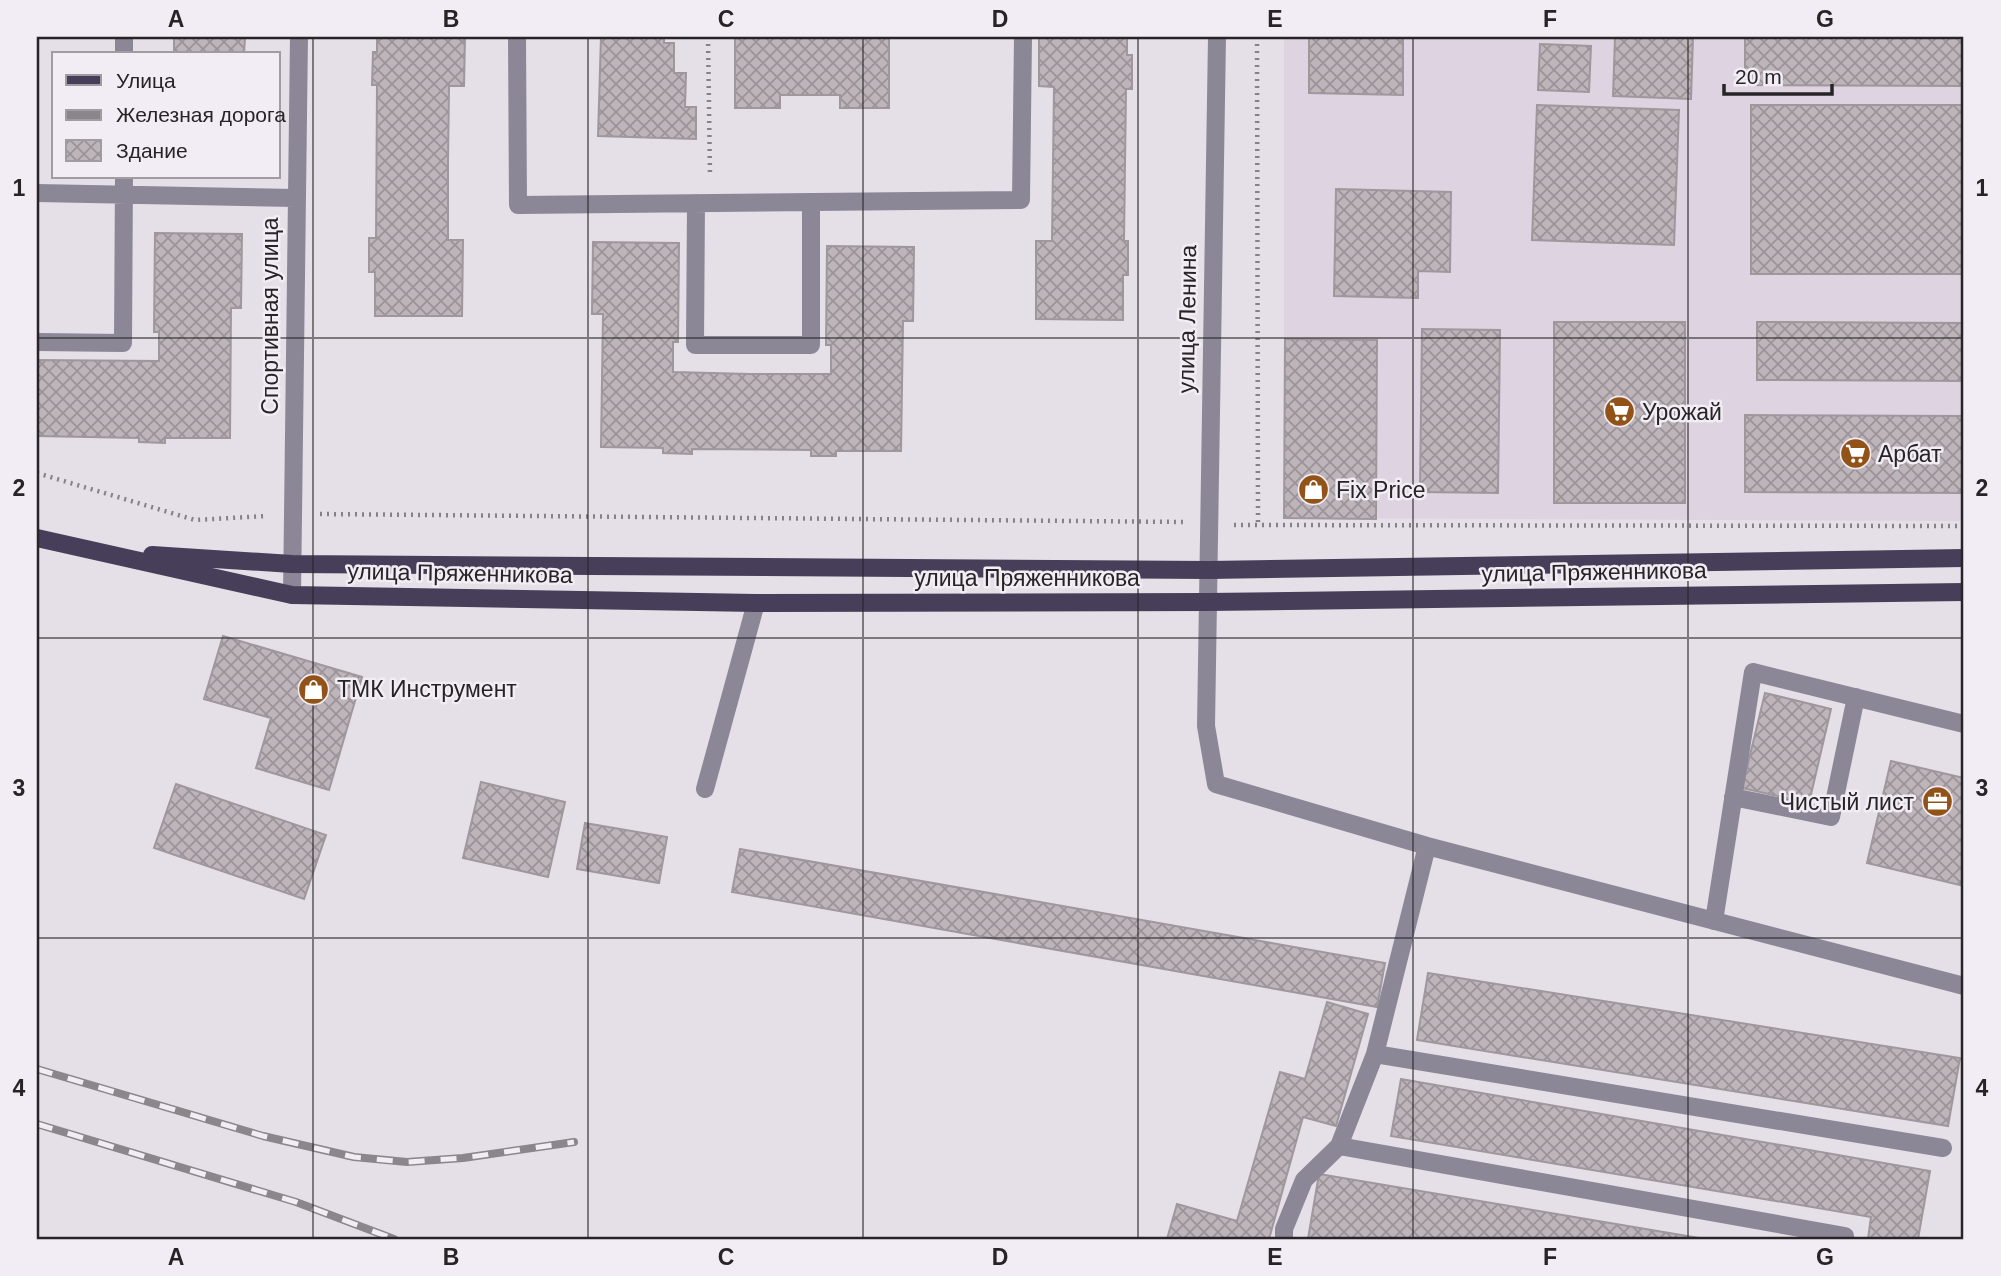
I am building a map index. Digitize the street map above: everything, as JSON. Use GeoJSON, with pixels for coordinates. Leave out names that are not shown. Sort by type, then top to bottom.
{"type":"FeatureCollection","features":[{"type":"Feature","properties":{"kind":"main road","name":"улица Пряженникова"},"geometry":{"type":"LineString","coordinates":[[37,538],[292,595],[756,603],[1208,602],[1964,592]]}},
{"type":"Feature","properties":{"kind":"main road","name":"улица Пряженникова"},"geometry":{"type":"LineString","coordinates":[[94,551],[292,564],[1209,570],[1964,558]]}},
{"type":"Feature","properties":{"kind":"street","name":"Спортивная улица"},"geometry":{"type":"LineString","coordinates":[[292,595],[299,37]]}},
{"type":"Feature","properties":{"kind":"street"},"geometry":{"type":"LineString","coordinates":[[517,37],[518,205],[1021,200],[1024,37]]}},
{"type":"Feature","properties":{"kind":"street","name":"улица Ленина"},"geometry":{"type":"LineString","coordinates":[[1217,37],[1206,726],[1216,783],[1427,846]]}},
{"type":"Feature","properties":{"kind":"street"},"geometry":{"type":"LineString","coordinates":[[37,342],[123,343],[124,186]]}},
{"type":"Feature","properties":{"kind":"street"},"geometry":{"type":"LineString","coordinates":[[37,193],[124,186],[295,198]]}},
{"type":"Feature","properties":{"kind":"street"},"geometry":{"type":"LineString","coordinates":[[703,203],[695,345],[811,345],[811,202]]}},
{"type":"Feature","properties":{"kind":"street"},"geometry":{"type":"LineString","coordinates":[[705,789],[756,603]]}},
{"type":"Feature","properties":{"kind":"street"},"geometry":{"type":"LineString","coordinates":[[1714,921],[1753,672],[1964,724]]}},
{"type":"Feature","properties":{"kind":"street"},"geometry":{"type":"LineString","coordinates":[[1733,797],[1831,817],[1856,697]]}},
{"type":"Feature","properties":{"kind":"street"},"geometry":{"type":"LineString","coordinates":[[1284,1239],[1284,1228],[1304,1180],[1339,1146],[1375,1054],[1427,846],[1964,986]]}},
{"type":"Feature","properties":{"kind":"street"},"geometry":{"type":"LineString","coordinates":[[1375,1054],[1943,1148]]}},
{"type":"Feature","properties":{"kind":"street"},"geometry":{"type":"LineString","coordinates":[[1339,1146],[1845,1236]]}},
{"type":"Feature","properties":{"kind":"path"},"geometry":{"type":"LineString","coordinates":[[703,203],[708,37]]}},
{"type":"Feature","properties":{"kind":"path"},"geometry":{"type":"LineString","coordinates":[[1257,37],[1258,526]]}},
{"type":"Feature","properties":{"kind":"path"},"geometry":{"type":"LineString","coordinates":[[37,474],[195,520],[293,514],[1208,523],[1258,526],[1964,526]]}},
{"type":"Feature","properties":{"kind":"shaded area"},"geometry":{"type":"Polygon","coordinates":[[[1284,37],[1964,37],[1964,521],[1284,518],[1284,37]]]}},
{"type":"Feature","properties":{"kind":"building"},"geometry":{"type":"Polygon","coordinates":[[[174,37],[245,37],[244,52],[174,52],[174,37]]]}},
{"type":"Feature","properties":{"kind":"building"},"geometry":{"type":"Polygon","coordinates":[[[377,37],[465,37],[464,86],[449,86],[448,162],[448,240],[463,240],[462,316],[375,316],[375,272],[369,272],[369,238],[376,238],[377,85],[372,85],[373,52],[377,52],[377,37]]]}},
{"type":"Feature","properties":{"kind":"building"},"geometry":{"type":"Polygon","coordinates":[[[601,37],[664,37],[664,43],[674,43],[674,73],[686,73],[685,107],[696,107],[696,139],[598,136],[601,37]]]}},
{"type":"Feature","properties":{"kind":"building"},"geometry":{"type":"Polygon","coordinates":[[[735,37],[889,37],[889,108],[840,108],[840,95],[780,95],[780,108],[735,108],[735,37]]]}},
{"type":"Feature","properties":{"kind":"building"},"geometry":{"type":"Polygon","coordinates":[[[1039,37],[1127,37],[1127,55],[1132,55],[1132,89],[1126,89],[1124,241],[1128,241],[1128,275],[1123,275],[1123,320],[1036,319],[1036,241],[1052,241],[1054,87],[1039,86],[1039,37]]]}},
{"type":"Feature","properties":{"kind":"building"},"geometry":{"type":"Polygon","coordinates":[[[1309,37],[1403,37],[1403,95],[1309,93],[1309,37]]]}},
{"type":"Feature","properties":{"kind":"building"},"geometry":{"type":"Polygon","coordinates":[[[1615,37],[1693,37],[1691,99],[1613,96],[1615,37]]]}},
{"type":"Feature","properties":{"kind":"building"},"geometry":{"type":"Polygon","coordinates":[[[1745,37],[1964,37],[1964,86],[1745,85],[1745,37]]]}},
{"type":"Feature","properties":{"kind":"building"},"geometry":{"type":"Polygon","coordinates":[[[1540,44],[1591,46],[1589,92],[1538,90],[1540,44]]]}},
{"type":"Feature","properties":{"kind":"building"},"geometry":{"type":"Polygon","coordinates":[[[1537,105],[1679,110],[1674,245],[1532,240],[1537,105]]]}},
{"type":"Feature","properties":{"kind":"building"},"geometry":{"type":"Polygon","coordinates":[[[1751,105],[1964,105],[1964,274],[1751,274],[1751,105]]]}},
{"type":"Feature","properties":{"kind":"building"},"geometry":{"type":"Polygon","coordinates":[[[1336,189],[1451,192],[1450,272],[1418,271],[1418,298],[1334,296],[1336,189]]]}},
{"type":"Feature","properties":{"kind":"building"},"geometry":{"type":"Polygon","coordinates":[[[155,233],[242,234],[241,308],[231,308],[230,438],[165,438],[165,443],[139,442],[139,438],[37,436],[37,360],[159,361],[159,332],[154,332],[155,233]]]}},
{"type":"Feature","properties":{"kind":"building"},"geometry":{"type":"Polygon","coordinates":[[[593,242],[679,243],[678,342],[673,342],[673,372],[750,374],[831,374],[831,345],[826,345],[827,246],[914,247],[913,321],[903,321],[901,451],[836,451],[836,456],[811,456],[811,450],[692,449],[692,454],[663,453],[663,448],[601,447],[603,314],[592,314],[593,242]]]}},
{"type":"Feature","properties":{"kind":"building","name":"Урожай"},"geometry":{"type":"Polygon","coordinates":[[[1554,322],[1685,322],[1685,503],[1554,503],[1554,322]]]}},
{"type":"Feature","properties":{"kind":"building"},"geometry":{"type":"Polygon","coordinates":[[[1757,322],[1964,323],[1964,381],[1757,380],[1757,322]]]}},
{"type":"Feature","properties":{"kind":"building"},"geometry":{"type":"Polygon","coordinates":[[[1422,329],[1500,330],[1498,493],[1420,492],[1422,329]]]}},
{"type":"Feature","properties":{"kind":"building"},"geometry":{"type":"Polygon","coordinates":[[[1285,339],[1377,340],[1376,519],[1284,518],[1285,339]]]}},
{"type":"Feature","properties":{"kind":"building","name":"Арбат"},"geometry":{"type":"Polygon","coordinates":[[[1745,415],[1964,416],[1964,493],[1745,492],[1745,415]]]}},
{"type":"Feature","properties":{"kind":"building"},"geometry":{"type":"Polygon","coordinates":[[[223,636],[362,677],[329,790],[256,768],[271,718],[204,699],[223,636]]]}},
{"type":"Feature","properties":{"kind":"building"},"geometry":{"type":"Polygon","coordinates":[[[1765,693],[1831,709],[1809,803],[1742,788],[1765,693]]]}},
{"type":"Feature","properties":{"kind":"building"},"geometry":{"type":"Polygon","coordinates":[[[1891,761],[1964,778],[1964,886],[1867,863],[1891,761]]]}},
{"type":"Feature","properties":{"kind":"building"},"geometry":{"type":"Polygon","coordinates":[[[481,782],[565,802],[548,877],[463,858],[481,782]]]}},
{"type":"Feature","properties":{"kind":"building"},"geometry":{"type":"Polygon","coordinates":[[[176,784],[326,835],[304,899],[154,848],[176,784]]]}},
{"type":"Feature","properties":{"kind":"building"},"geometry":{"type":"Polygon","coordinates":[[[585,823],[667,837],[659,883],[577,869],[585,823]]]}},
{"type":"Feature","properties":{"kind":"building"},"geometry":{"type":"Polygon","coordinates":[[[740,849],[1385,963],[1377,1007],[732,892],[740,849]]]}},
{"type":"Feature","properties":{"kind":"building"},"geometry":{"type":"Polygon","coordinates":[[[1428,973],[1960,1058],[1948,1126],[1417,1040],[1428,973]]]}},
{"type":"Feature","properties":{"kind":"building"},"geometry":{"type":"Polygon","coordinates":[[[1327,1002],[1368,1014],[1336,1126],[1303,1117],[1269,1239],[1167,1239],[1177,1204],[1237,1221],[1280,1072],[1305,1079],[1327,1002]]]}},
{"type":"Feature","properties":{"kind":"building"},"geometry":{"type":"Polygon","coordinates":[[[1401,1079],[1930,1171],[1918,1239],[1868,1239],[1871,1217],[1391,1136],[1401,1079]]]}},
{"type":"Feature","properties":{"kind":"building"},"geometry":{"type":"Polygon","coordinates":[[[1319,1174],[1705,1239],[1308,1239],[1319,1174]]]}},
{"type":"Feature","properties":{"kind":"railway"},"geometry":{"type":"LineString","coordinates":[[37,1069],[263,1136],[354,1157],[407,1162],[463,1158],[574,1142]]}},
{"type":"Feature","properties":{"kind":"railway"},"geometry":{"type":"LineString","coordinates":[[37,1124],[296,1202],[394,1239]]}},
{"type":"Feature","properties":{"kind":"place","name":"Урожай"},"geometry":{"type":"Point","coordinates":[1619,412]}},
{"type":"Feature","properties":{"kind":"place","name":"Арбат"},"geometry":{"type":"Point","coordinates":[1855,454]}},
{"type":"Feature","properties":{"kind":"place","name":"Fix Price"},"geometry":{"type":"Point","coordinates":[1313,490]}},
{"type":"Feature","properties":{"kind":"place","name":"ТМК Инструмент"},"geometry":{"type":"Point","coordinates":[314,689]}},
{"type":"Feature","properties":{"kind":"place","name":"Чистый лист"},"geometry":{"type":"Point","coordinates":[1937,802]}}]}
